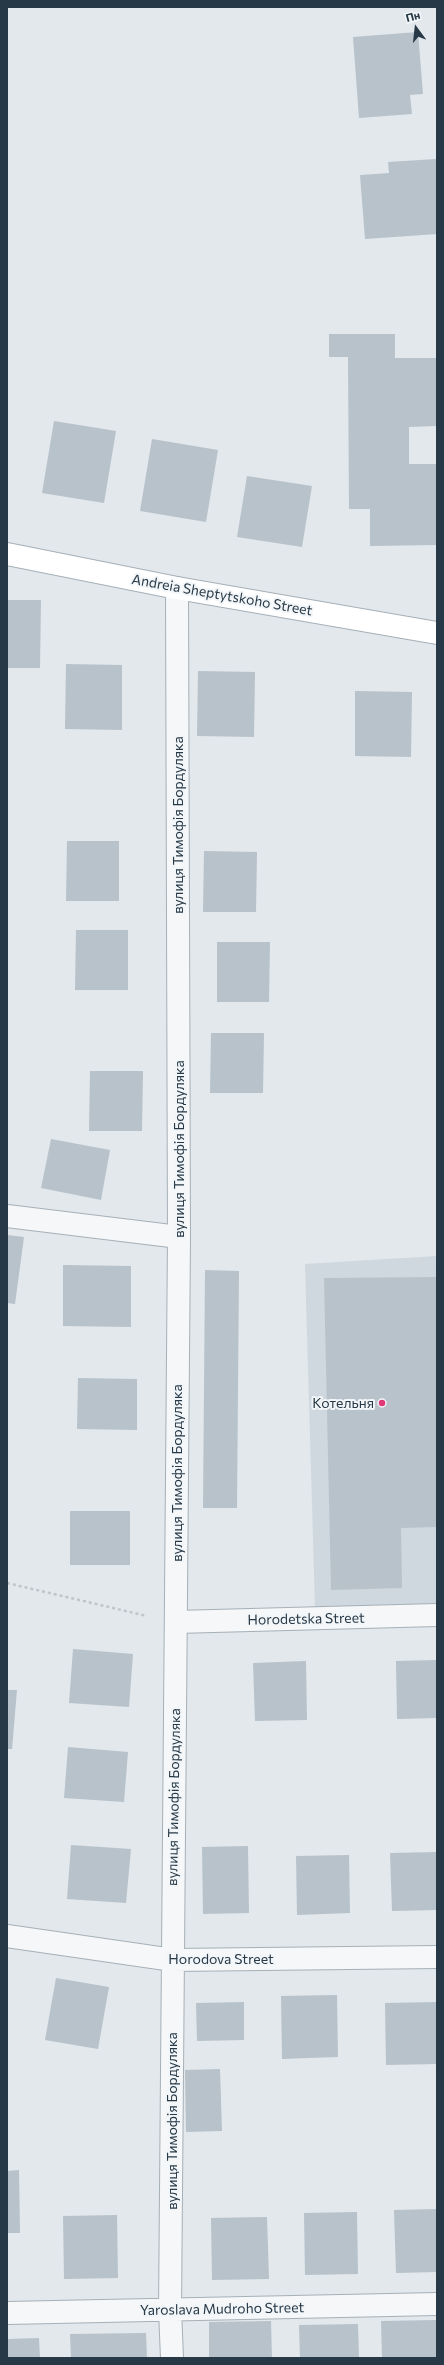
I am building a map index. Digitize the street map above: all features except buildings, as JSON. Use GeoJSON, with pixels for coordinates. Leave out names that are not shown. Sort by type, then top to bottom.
{"type":"FeatureCollection","features":[{"type":"Feature","properties":{"kind":"main road","name":"Andreia Sheptytskoho Street"},"geometry":{"type":"LineString","coordinates":[[7,554],[177,588],[437,633]]}},
{"type":"Feature","properties":{"kind":"street","name":"вулиця Тимофія Бордуляка"},"geometry":{"type":"LineString","coordinates":[[172,2358],[170,2310],[179,1237],[177,588]]}},
{"type":"Feature","properties":{"kind":"street"},"geometry":{"type":"LineString","coordinates":[[7,1216],[179,1237]]}},
{"type":"Feature","properties":{"kind":"street","name":"Horodetska Street"},"geometry":{"type":"LineString","coordinates":[[176,1622],[437,1616]]}},
{"type":"Feature","properties":{"kind":"street","name":"Horodova Street"},"geometry":{"type":"LineString","coordinates":[[7,1936],[173,1960],[437,1957]]}},
{"type":"Feature","properties":{"kind":"street","name":"Yaroslava Mudroho Street"},"geometry":{"type":"LineString","coordinates":[[7,2314],[437,2304]]}},
{"type":"Feature","properties":{"kind":"path"},"geometry":{"type":"LineString","coordinates":[[7,1583],[176,1622]]}},
{"type":"Feature","properties":{"kind":"shaded area","name":"Котельня"},"geometry":{"type":"Polygon","coordinates":[[[437,1256],[437,1604],[315,1607],[305,1264],[437,1256]]]}},
{"type":"Feature","properties":{"kind":"place","name":"Котельня"},"geometry":{"type":"Point","coordinates":[382,1403]}}]}
